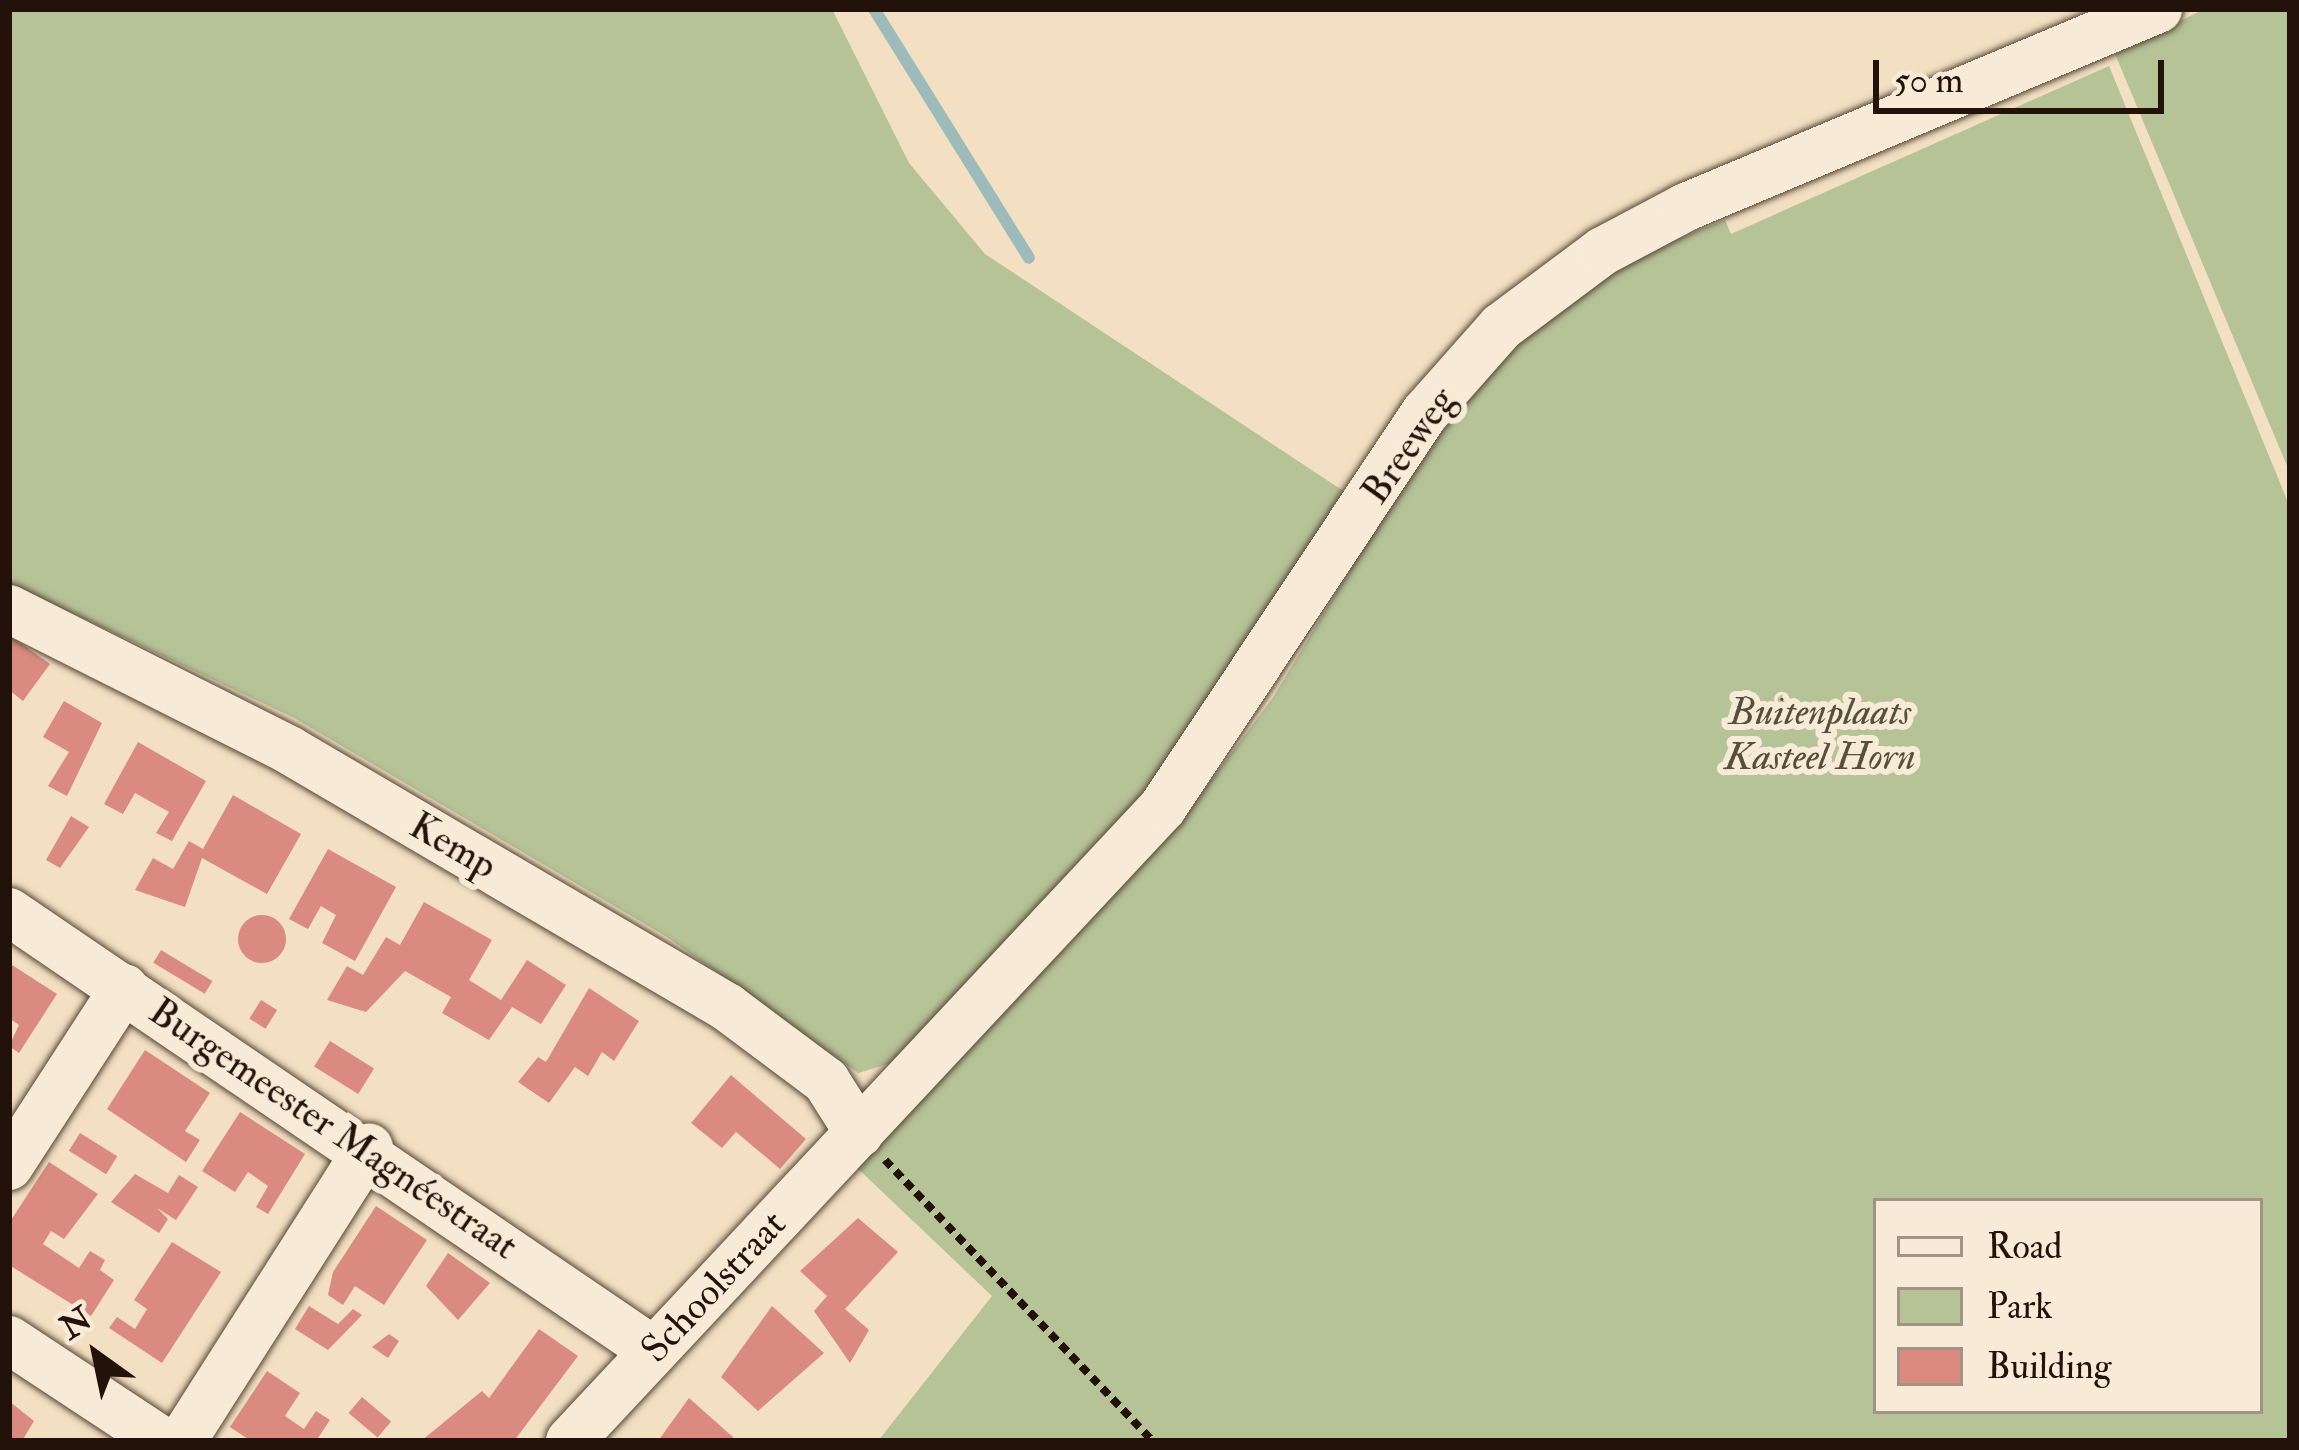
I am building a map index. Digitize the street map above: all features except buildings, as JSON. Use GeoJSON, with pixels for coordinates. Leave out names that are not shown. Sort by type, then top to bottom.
{"type":"FeatureCollection","features":[{"type":"Feature","properties":{"kind":"street","name":"Breeweg"},"geometry":{"type":"LineString","coordinates":[[859,1133],[1163,807],[1425,413],[1501,327],[1603,251],[1686,208],[2158,9]]}},
{"type":"Feature","properties":{"kind":"street","name":"Kemp"},"geometry":{"type":"LineString","coordinates":[[9,610],[289,750],[728,1006],[826,1082],[859,1133]]}},
{"type":"Feature","properties":{"kind":"street","name":"Burgemeester Magnéestraat"},"geometry":{"type":"LineString","coordinates":[[9,912],[369,1148],[654,1351]]}},
{"type":"Feature","properties":{"kind":"street"},"geometry":{"type":"LineString","coordinates":[[9,1166],[124,988]]}},
{"type":"Feature","properties":{"kind":"street","name":"Schoolstraat"},"geometry":{"type":"LineString","coordinates":[[570,1441],[859,1133]]}},
{"type":"Feature","properties":{"kind":"street"},"geometry":{"type":"LineString","coordinates":[[182,1441],[369,1148]]}},
{"type":"Feature","properties":{"kind":"street"},"geometry":{"type":"LineString","coordinates":[[9,1340],[162,1441]]}},
{"type":"Feature","properties":{"kind":"path"},"geometry":{"type":"LineString","coordinates":[[859,1133],[1153,1441]]}},
{"type":"Feature","properties":{"kind":"green space"},"geometry":{"type":"Polygon","coordinates":[[[9,9],[832,9],[909,163],[985,254],[1348,494],[1208,724],[898,1061],[858,1073],[667,937],[296,719],[9,583],[9,9]]]}},
{"type":"Feature","properties":{"kind":"green space"},"geometry":{"type":"Polygon","coordinates":[[[2204,9],[2290,9],[2290,473],[2115,54],[2204,9]]]}},
{"type":"Feature","properties":{"kind":"green space","name":"Buitenplaats Kasteel Horn"},"geometry":{"type":"Polygon","coordinates":[[[2109,66],[2290,507],[2290,1441],[878,1441],[992,1296],[854,1165],[1197,799],[1272,699],[1437,426],[1514,341],[1610,266],[1725,220],[1731,234],[2109,66]]]}},
{"type":"Feature","properties":{"kind":"waterway"},"geometry":{"type":"LineString","coordinates":[[874,9],[1029,258]]}}]}
